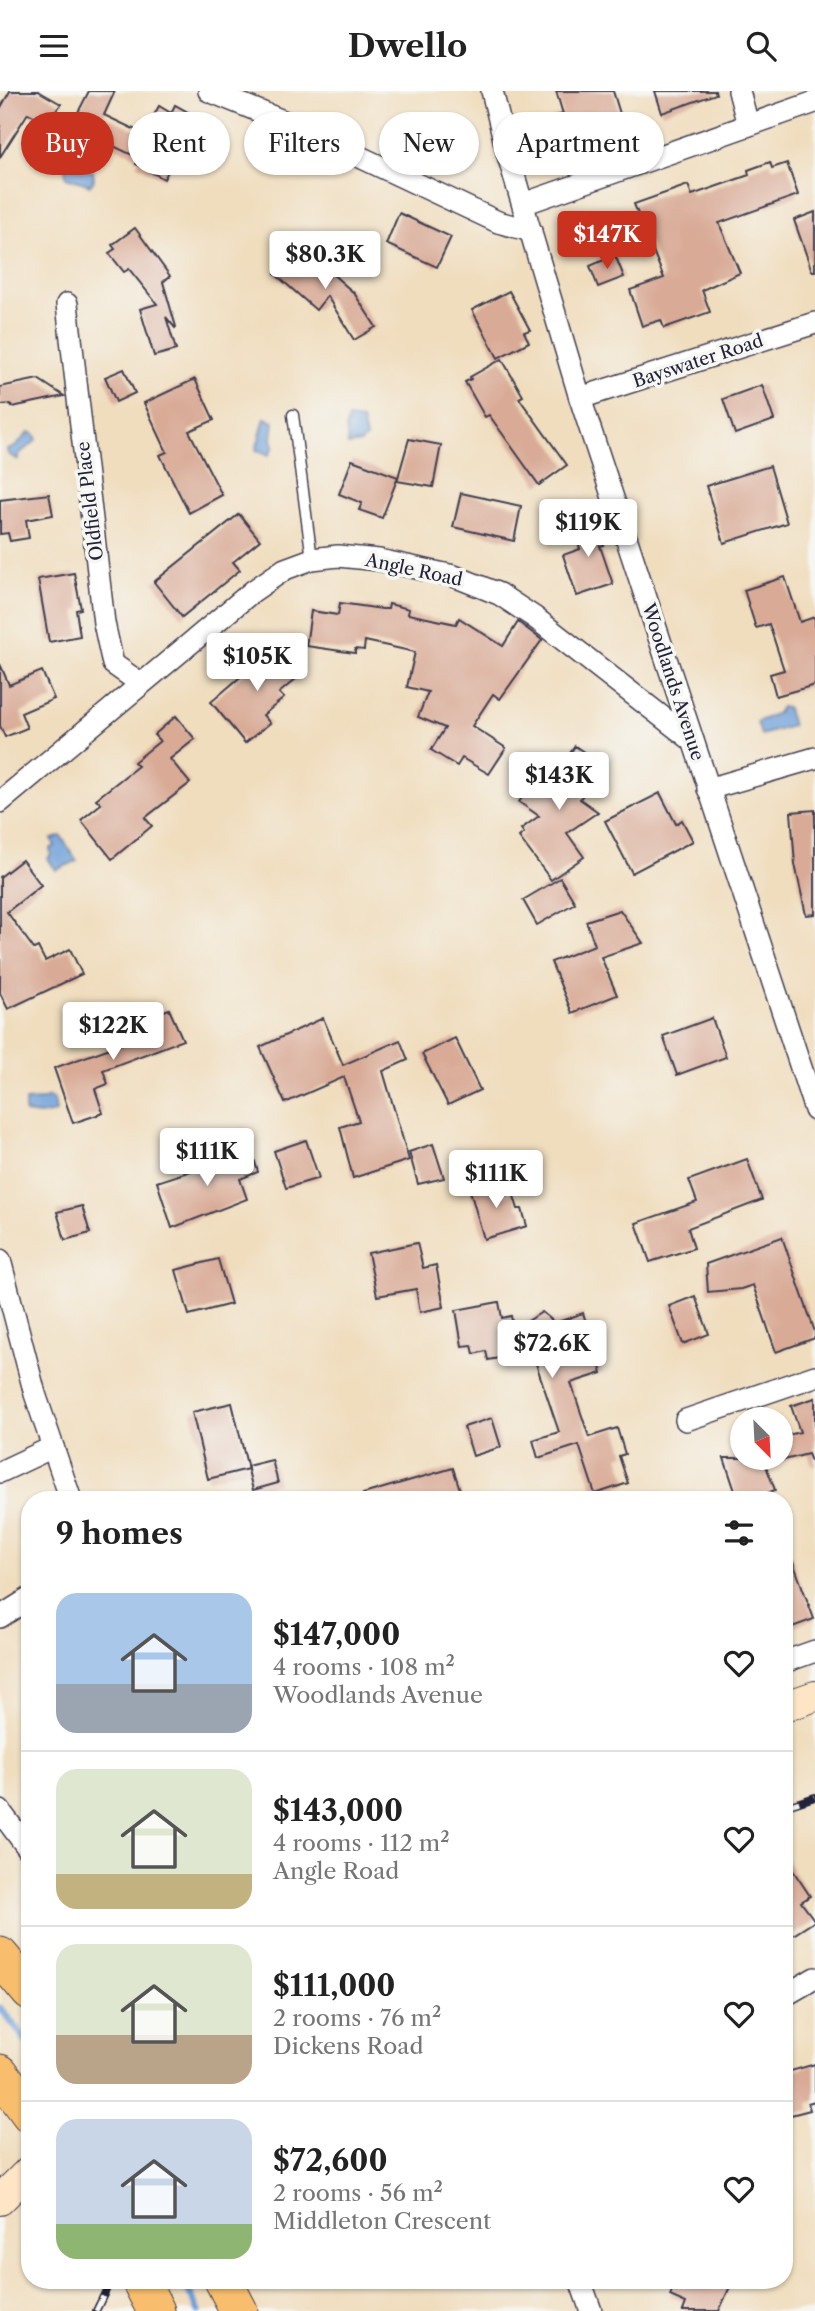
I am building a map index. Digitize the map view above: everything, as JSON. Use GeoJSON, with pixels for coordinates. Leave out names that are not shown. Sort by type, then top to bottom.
{"type":"FeatureCollection","features":[{"type":"Feature","properties":{"kind":"highway"},"geometry":{"type":"LineString","coordinates":[[0,1956],[21,1981]]}},
{"type":"Feature","properties":{"kind":"highway"},"geometry":{"type":"LineString","coordinates":[[0,2073],[21,2102]]}},
{"type":"Feature","properties":{"kind":"highway"},"geometry":{"type":"LineString","coordinates":[[145,2289],[156,2311]]}},
{"type":"Feature","properties":{"kind":"highway"},"geometry":{"type":"LineString","coordinates":[[228,2289],[239,2311]]}},
{"type":"Feature","properties":{"kind":"main road"},"geometry":{"type":"LineString","coordinates":[[793,1704],[815,1696]]}},
{"type":"Feature","properties":{"kind":"main road"},"geometry":{"type":"LineString","coordinates":[[0,2200],[21,2178]]}},
{"type":"Feature","properties":{"kind":"street"},"geometry":{"type":"LineString","coordinates":[[209,91],[299,128],[485,217],[531,231]]}},
{"type":"Feature","properties":{"kind":"street","name":"Woodlands Avenue"},"geometry":{"type":"LineString","coordinates":[[492,91],[580,398],[708,789],[807,1060],[815,1110]]}},
{"type":"Feature","properties":{"kind":"street"},"geometry":{"type":"LineString","coordinates":[[739,91],[748,125]]}},
{"type":"Feature","properties":{"kind":"street"},"geometry":{"type":"LineString","coordinates":[[523,204],[815,102]]}},
{"type":"Feature","properties":{"kind":"street","name":"Oldfield Place"},"geometry":{"type":"LineString","coordinates":[[67,305],[104,623],[113,664],[140,683]]}},
{"type":"Feature","properties":{"kind":"street","name":"Bayswater Road"},"geometry":{"type":"LineString","coordinates":[[580,398],[815,323]]}},
{"type":"Feature","properties":{"kind":"street","name":"Angle Road"},"geometry":{"type":"LineString","coordinates":[[0,802],[253,591],[285,569],[312,559],[338,557],[379,560],[454,576],[499,594],[534,617],[693,741]]}},
{"type":"Feature","properties":{"kind":"street"},"geometry":{"type":"LineString","coordinates":[[708,789],[815,758]]}},
{"type":"Feature","properties":{"kind":"street"},"geometry":{"type":"LineString","coordinates":[[0,1260],[36,1394],[68,1491]]}},
{"type":"Feature","properties":{"kind":"street"},"geometry":{"type":"LineString","coordinates":[[686,1420],[815,1376]]}},
{"type":"Feature","properties":{"kind":"street"},"geometry":{"type":"LineString","coordinates":[[0,1472],[53,1447]]}},
{"type":"Feature","properties":{"kind":"street"},"geometry":{"type":"LineString","coordinates":[[0,1617],[21,1604]]}},
{"type":"Feature","properties":{"kind":"street"},"geometry":{"type":"LineString","coordinates":[[793,1659],[815,1651]]}},
{"type":"Feature","properties":{"kind":"street"},"geometry":{"type":"LineString","coordinates":[[0,1811],[21,1839]]}},
{"type":"Feature","properties":{"kind":"street"},"geometry":{"type":"LineString","coordinates":[[793,1991],[815,1978]]}},
{"type":"Feature","properties":{"kind":"street"},"geometry":{"type":"LineString","coordinates":[[583,2289],[591,2311]]}},
{"type":"Feature","properties":{"kind":"lane"},"geometry":{"type":"LineString","coordinates":[[293,415],[312,559]]}},
{"type":"Feature","properties":{"kind":"water"},"geometry":{"type":"Polygon","coordinates":[[[94,175],[94,179],[90,185],[66,177],[94,175]]]}},
{"type":"Feature","properties":{"kind":"water"},"geometry":{"type":"Polygon","coordinates":[[[265,418],[274,422],[274,446],[269,455],[256,450],[265,418]]]}},
{"type":"Feature","properties":{"kind":"water"},"geometry":{"type":"Polygon","coordinates":[[[348,418],[362,420],[366,438],[361,443],[348,445],[348,418]]]}},
{"type":"Feature","properties":{"kind":"water"},"geometry":{"type":"Polygon","coordinates":[[[29,432],[35,435],[37,440],[19,454],[18,460],[8,454],[7,450],[15,447],[29,432]]]}},
{"type":"Feature","properties":{"kind":"water"},"geometry":{"type":"Polygon","coordinates":[[[781,707],[787,708],[792,726],[761,735],[757,722],[777,713],[781,707]]]}},
{"type":"Feature","properties":{"kind":"water"},"geometry":{"type":"Polygon","coordinates":[[[61,836],[77,861],[56,870],[48,859],[50,849],[55,846],[52,839],[61,836]]]}},
{"type":"Feature","properties":{"kind":"water"},"geometry":{"type":"Polygon","coordinates":[[[49,1097],[54,1100],[56,1112],[40,1115],[25,1113],[25,1101],[49,1097]]]}},
{"type":"Feature","properties":{"kind":"building"},"geometry":{"type":"Polygon","coordinates":[[[10,91],[38,91],[61,104],[55,112],[21,112],[21,124],[0,157],[0,109],[10,91]]]}},
{"type":"Feature","properties":{"kind":"building"},"geometry":{"type":"Polygon","coordinates":[[[89,91],[115,91],[105,112],[78,112],[89,91]]]}},
{"type":"Feature","properties":{"kind":"building"},"geometry":{"type":"Polygon","coordinates":[[[556,91],[613,91],[619,112],[562,112],[556,91]]]}},
{"type":"Feature","properties":{"kind":"building"},"geometry":{"type":"Polygon","coordinates":[[[655,91],[715,91],[716,94],[662,112],[655,91]]]}},
{"type":"Feature","properties":{"kind":"building"},"geometry":{"type":"Polygon","coordinates":[[[175,105],[188,112],[172,112],[175,105]]]}},
{"type":"Feature","properties":{"kind":"building"},"geometry":{"type":"Polygon","coordinates":[[[159,106],[169,112],[156,112],[159,106]]]}},
{"type":"Feature","properties":{"kind":"building"},"geometry":{"type":"Polygon","coordinates":[[[114,120],[128,126],[128,153],[114,146],[114,120]]]}},
{"type":"Feature","properties":{"kind":"building"},"geometry":{"type":"Polygon","coordinates":[[[770,162],[772,168],[787,163],[798,195],[719,223],[740,273],[702,290],[710,312],[664,328],[661,320],[642,326],[630,290],[664,278],[634,204],[688,185],[692,195],[749,175],[748,170],[770,162]]]}},
{"type":"Feature","properties":{"kind":"building"},"geometry":{"type":"Polygon","coordinates":[[[815,212],[815,271],[812,271],[794,220],[815,212]]]}},
{"type":"Feature","properties":{"kind":"building"},"geometry":{"type":"Polygon","coordinates":[[[399,213],[451,237],[437,267],[386,244],[399,213]]]}},
{"type":"Feature","properties":{"kind":"building"},"geometry":{"type":"Polygon","coordinates":[[[135,228],[170,276],[163,282],[176,327],[166,317],[176,350],[154,356],[140,309],[157,304],[129,269],[124,272],[109,253],[115,249],[112,245],[135,228]]]}},
{"type":"Feature","properties":{"kind":"building"},"geometry":{"type":"Polygon","coordinates":[[[300,246],[354,293],[376,327],[354,340],[327,296],[316,310],[275,274],[300,246]]]}},
{"type":"Feature","properties":{"kind":"building"},"geometry":{"type":"Polygon","coordinates":[[[615,255],[624,277],[598,287],[590,266],[615,255]]]}},
{"type":"Feature","properties":{"kind":"building"},"geometry":{"type":"Polygon","coordinates":[[[509,291],[530,330],[524,332],[529,342],[498,358],[472,310],[509,291]]]}},
{"type":"Feature","properties":{"kind":"building"},"geometry":{"type":"Polygon","coordinates":[[[502,359],[523,396],[519,398],[567,465],[539,485],[489,415],[485,417],[465,382],[502,359]]]}},
{"type":"Feature","properties":{"kind":"building"},"geometry":{"type":"Polygon","coordinates":[[[124,369],[135,393],[116,402],[105,377],[124,369]]]}},
{"type":"Feature","properties":{"kind":"building"},"geometry":{"type":"Polygon","coordinates":[[[38,379],[64,396],[12,407],[11,404],[0,405],[0,387],[38,379]]]}},
{"type":"Feature","properties":{"kind":"building"},"geometry":{"type":"Polygon","coordinates":[[[195,379],[214,420],[189,431],[222,495],[189,513],[160,455],[167,452],[144,403],[195,379]]]}},
{"type":"Feature","properties":{"kind":"building"},"geometry":{"type":"Polygon","coordinates":[[[762,385],[774,420],[735,434],[723,399],[762,385]]]}},
{"type":"Feature","properties":{"kind":"building"},"geometry":{"type":"Polygon","coordinates":[[[409,439],[441,445],[433,487],[397,481],[409,439]]]}},
{"type":"Feature","properties":{"kind":"building"},"geometry":{"type":"Polygon","coordinates":[[[352,460],[398,477],[382,518],[359,510],[362,503],[339,494],[352,460]]]}},
{"type":"Feature","properties":{"kind":"building"},"geometry":{"type":"Polygon","coordinates":[[[770,466],[787,523],[724,543],[706,486],[770,466]]]}},
{"type":"Feature","properties":{"kind":"building"},"geometry":{"type":"Polygon","coordinates":[[[461,493],[521,506],[514,541],[453,527],[461,493]]]}},
{"type":"Feature","properties":{"kind":"building"},"geometry":{"type":"Polygon","coordinates":[[[49,494],[53,515],[26,520],[29,538],[10,541],[8,533],[0,534],[0,500],[49,494]]]}},
{"type":"Feature","properties":{"kind":"building"},"geometry":{"type":"Polygon","coordinates":[[[239,514],[260,540],[233,562],[240,570],[182,617],[154,582],[239,514]]]}},
{"type":"Feature","properties":{"kind":"building"},"geometry":{"type":"Polygon","coordinates":[[[593,515],[604,545],[600,546],[613,584],[577,596],[563,555],[580,549],[575,521],[593,515]]]}},
{"type":"Feature","properties":{"kind":"building"},"geometry":{"type":"Polygon","coordinates":[[[74,573],[81,609],[76,610],[80,636],[49,642],[38,579],[74,573]]]}},
{"type":"Feature","properties":{"kind":"building"},"geometry":{"type":"Polygon","coordinates":[[[785,577],[800,622],[815,617],[815,685],[776,696],[770,674],[784,670],[769,624],[756,628],[744,590],[785,577]]]}},
{"type":"Feature","properties":{"kind":"building"},"geometry":{"type":"Polygon","coordinates":[[[340,603],[382,609],[388,609],[389,604],[409,609],[408,614],[456,624],[459,618],[503,646],[518,622],[542,640],[500,699],[493,694],[472,726],[506,748],[489,774],[462,758],[457,766],[431,750],[445,728],[418,717],[428,692],[407,687],[415,652],[365,641],[364,650],[355,649],[355,653],[306,646],[311,611],[338,615],[340,603]]]}},
{"type":"Feature","properties":{"kind":"building"},"geometry":{"type":"Polygon","coordinates":[[[281,642],[299,663],[290,670],[297,678],[279,693],[284,698],[263,715],[270,723],[245,743],[211,702],[281,642]]]}},
{"type":"Feature","properties":{"kind":"building"},"geometry":{"type":"Polygon","coordinates":[[[0,664],[9,685],[42,671],[54,699],[21,713],[27,728],[5,737],[0,726],[0,664]]]}},
{"type":"Feature","properties":{"kind":"building"},"geometry":{"type":"Polygon","coordinates":[[[176,716],[195,739],[170,759],[190,783],[145,818],[152,826],[112,859],[81,820],[101,804],[96,799],[138,766],[134,762],[160,741],[154,735],[176,716]]]}},
{"type":"Feature","properties":{"kind":"building"},"geometry":{"type":"Polygon","coordinates":[[[575,746],[604,766],[580,799],[598,812],[567,833],[584,857],[551,880],[519,837],[524,833],[521,829],[539,816],[519,802],[542,769],[554,777],[575,746]]]}},
{"type":"Feature","properties":{"kind":"building"},"geometry":{"type":"Polygon","coordinates":[[[660,793],[676,824],[682,820],[693,841],[632,873],[605,821],[660,793]]]}},
{"type":"Feature","properties":{"kind":"building"},"geometry":{"type":"Polygon","coordinates":[[[815,810],[815,914],[806,915],[795,864],[791,812],[815,810]]]}},
{"type":"Feature","properties":{"kind":"building"},"geometry":{"type":"Polygon","coordinates":[[[22,860],[41,885],[7,912],[34,949],[38,947],[45,961],[70,949],[82,974],[8,1009],[0,993],[0,877],[22,860]]]}},
{"type":"Feature","properties":{"kind":"building"},"geometry":{"type":"Polygon","coordinates":[[[560,878],[575,903],[537,925],[523,900],[560,878]]]}},
{"type":"Feature","properties":{"kind":"building"},"geometry":{"type":"Polygon","coordinates":[[[620,910],[643,943],[601,957],[617,995],[572,1013],[551,962],[595,945],[586,921],[620,910]]]}},
{"type":"Feature","properties":{"kind":"building"},"geometry":{"type":"Polygon","coordinates":[[[169,1009],[183,1040],[103,1070],[108,1084],[95,1089],[103,1113],[73,1123],[54,1068],[127,1042],[125,1036],[129,1034],[123,1019],[144,1011],[146,1018],[169,1009]]]}},
{"type":"Feature","properties":{"kind":"building"},"geometry":{"type":"Polygon","coordinates":[[[323,1018],[343,1065],[400,1040],[408,1060],[383,1071],[409,1160],[353,1178],[340,1127],[359,1121],[344,1077],[285,1103],[260,1047],[323,1018]]]}},
{"type":"Feature","properties":{"kind":"building"},"geometry":{"type":"Polygon","coordinates":[[[712,1018],[726,1057],[677,1075],[663,1036],[712,1018]]]}},
{"type":"Feature","properties":{"kind":"building"},"geometry":{"type":"Polygon","coordinates":[[[455,1038],[480,1090],[448,1105],[422,1054],[455,1038]]]}},
{"type":"Feature","properties":{"kind":"building"},"geometry":{"type":"Polygon","coordinates":[[[306,1140],[319,1178],[286,1188],[274,1151],[306,1140]]]}},
{"type":"Feature","properties":{"kind":"building"},"geometry":{"type":"Polygon","coordinates":[[[433,1144],[444,1178],[418,1184],[409,1152],[433,1144]]]}},
{"type":"Feature","properties":{"kind":"building"},"geometry":{"type":"Polygon","coordinates":[[[250,1146],[258,1172],[240,1179],[247,1199],[172,1228],[157,1182],[221,1161],[220,1157],[250,1146]]]}},
{"type":"Feature","properties":{"kind":"building"},"geometry":{"type":"Polygon","coordinates":[[[747,1159],[762,1200],[688,1228],[694,1248],[650,1262],[636,1223],[697,1202],[689,1180],[747,1159]]]}},
{"type":"Feature","properties":{"kind":"building"},"geometry":{"type":"Polygon","coordinates":[[[498,1179],[502,1196],[513,1193],[527,1226],[484,1239],[469,1187],[498,1179]]]}},
{"type":"Feature","properties":{"kind":"building"},"geometry":{"type":"Polygon","coordinates":[[[82,1206],[90,1233],[65,1240],[57,1212],[82,1206]]]}},
{"type":"Feature","properties":{"kind":"building"},"geometry":{"type":"Polygon","coordinates":[[[782,1237],[815,1338],[776,1352],[753,1285],[741,1289],[708,1292],[706,1264],[782,1237]]]}},
{"type":"Feature","properties":{"kind":"building"},"geometry":{"type":"Polygon","coordinates":[[[417,1243],[423,1268],[436,1265],[444,1307],[420,1312],[416,1289],[377,1296],[368,1253],[417,1243]]]}},
{"type":"Feature","properties":{"kind":"building"},"geometry":{"type":"Polygon","coordinates":[[[218,1259],[231,1304],[189,1315],[176,1270],[218,1259]]]}},
{"type":"Feature","properties":{"kind":"building"},"geometry":{"type":"Polygon","coordinates":[[[695,1296],[709,1334],[683,1344],[669,1306],[695,1296]]]}},
{"type":"Feature","properties":{"kind":"building"},"geometry":{"type":"Polygon","coordinates":[[[499,1302],[502,1318],[511,1316],[514,1330],[542,1312],[555,1323],[583,1313],[602,1373],[571,1383],[589,1437],[617,1428],[625,1454],[619,1456],[628,1483],[604,1491],[594,1491],[579,1445],[538,1458],[533,1440],[559,1432],[532,1352],[488,1360],[486,1351],[474,1354],[472,1345],[462,1346],[456,1310],[499,1302]]]}},
{"type":"Feature","properties":{"kind":"building"},"geometry":{"type":"Polygon","coordinates":[[[815,1398],[813,1466],[808,1454],[793,1458],[793,1434],[800,1432],[791,1406],[815,1398]]]}},
{"type":"Feature","properties":{"kind":"building"},"geometry":{"type":"Polygon","coordinates":[[[232,1403],[248,1469],[208,1479],[192,1412],[232,1403]]]}},
{"type":"Feature","properties":{"kind":"building"},"geometry":{"type":"Polygon","coordinates":[[[492,1418],[501,1447],[473,1456],[464,1427],[492,1418]]]}},
{"type":"Feature","properties":{"kind":"building"},"geometry":{"type":"Polygon","coordinates":[[[724,1458],[730,1458],[730,1470],[768,1470],[775,1490],[735,1491],[724,1458]]]}},
{"type":"Feature","properties":{"kind":"building"},"geometry":{"type":"Polygon","coordinates":[[[272,1460],[278,1483],[253,1490],[247,1466],[272,1460]]]}},
{"type":"Feature","properties":{"kind":"building"},"geometry":{"type":"Polygon","coordinates":[[[453,1468],[460,1491],[373,1491],[453,1468]]]}},
{"type":"Feature","properties":{"kind":"building"},"geometry":{"type":"Polygon","coordinates":[[[793,1562],[814,1619],[793,1627],[793,1562]]]}},
{"type":"Feature","properties":{"kind":"building"},"geometry":{"type":"Polygon","coordinates":[[[793,1870],[810,1896],[801,1902],[815,1921],[793,1935],[793,1870]]]}},
{"type":"Feature","properties":{"kind":"building"},"geometry":{"type":"Polygon","coordinates":[[[815,2064],[815,2101],[808,2103],[810,2110],[793,2114],[793,2070],[815,2064]]]}},
{"type":"Feature","properties":{"kind":"building"},"geometry":{"type":"Polygon","coordinates":[[[673,2289],[729,2289],[719,2311],[683,2311],[686,2303],[670,2296],[673,2289]]]}},
{"type":"Feature","properties":{"kind":"waterway"},"geometry":{"type":"LineString","coordinates":[[0,2008],[21,2034]]}},
{"type":"Feature","properties":{"kind":"waterway"},"geometry":{"type":"LineString","coordinates":[[188,2289],[199,2311]]}},
{"type":"Feature","properties":{"kind":"railway"},"geometry":{"type":"LineString","coordinates":[[793,1804],[815,1797]]}},
{"type":"Feature","properties":{"kind":"railway"},"geometry":{"type":"LineString","coordinates":[[96,2311],[107,2289]]}}]}
